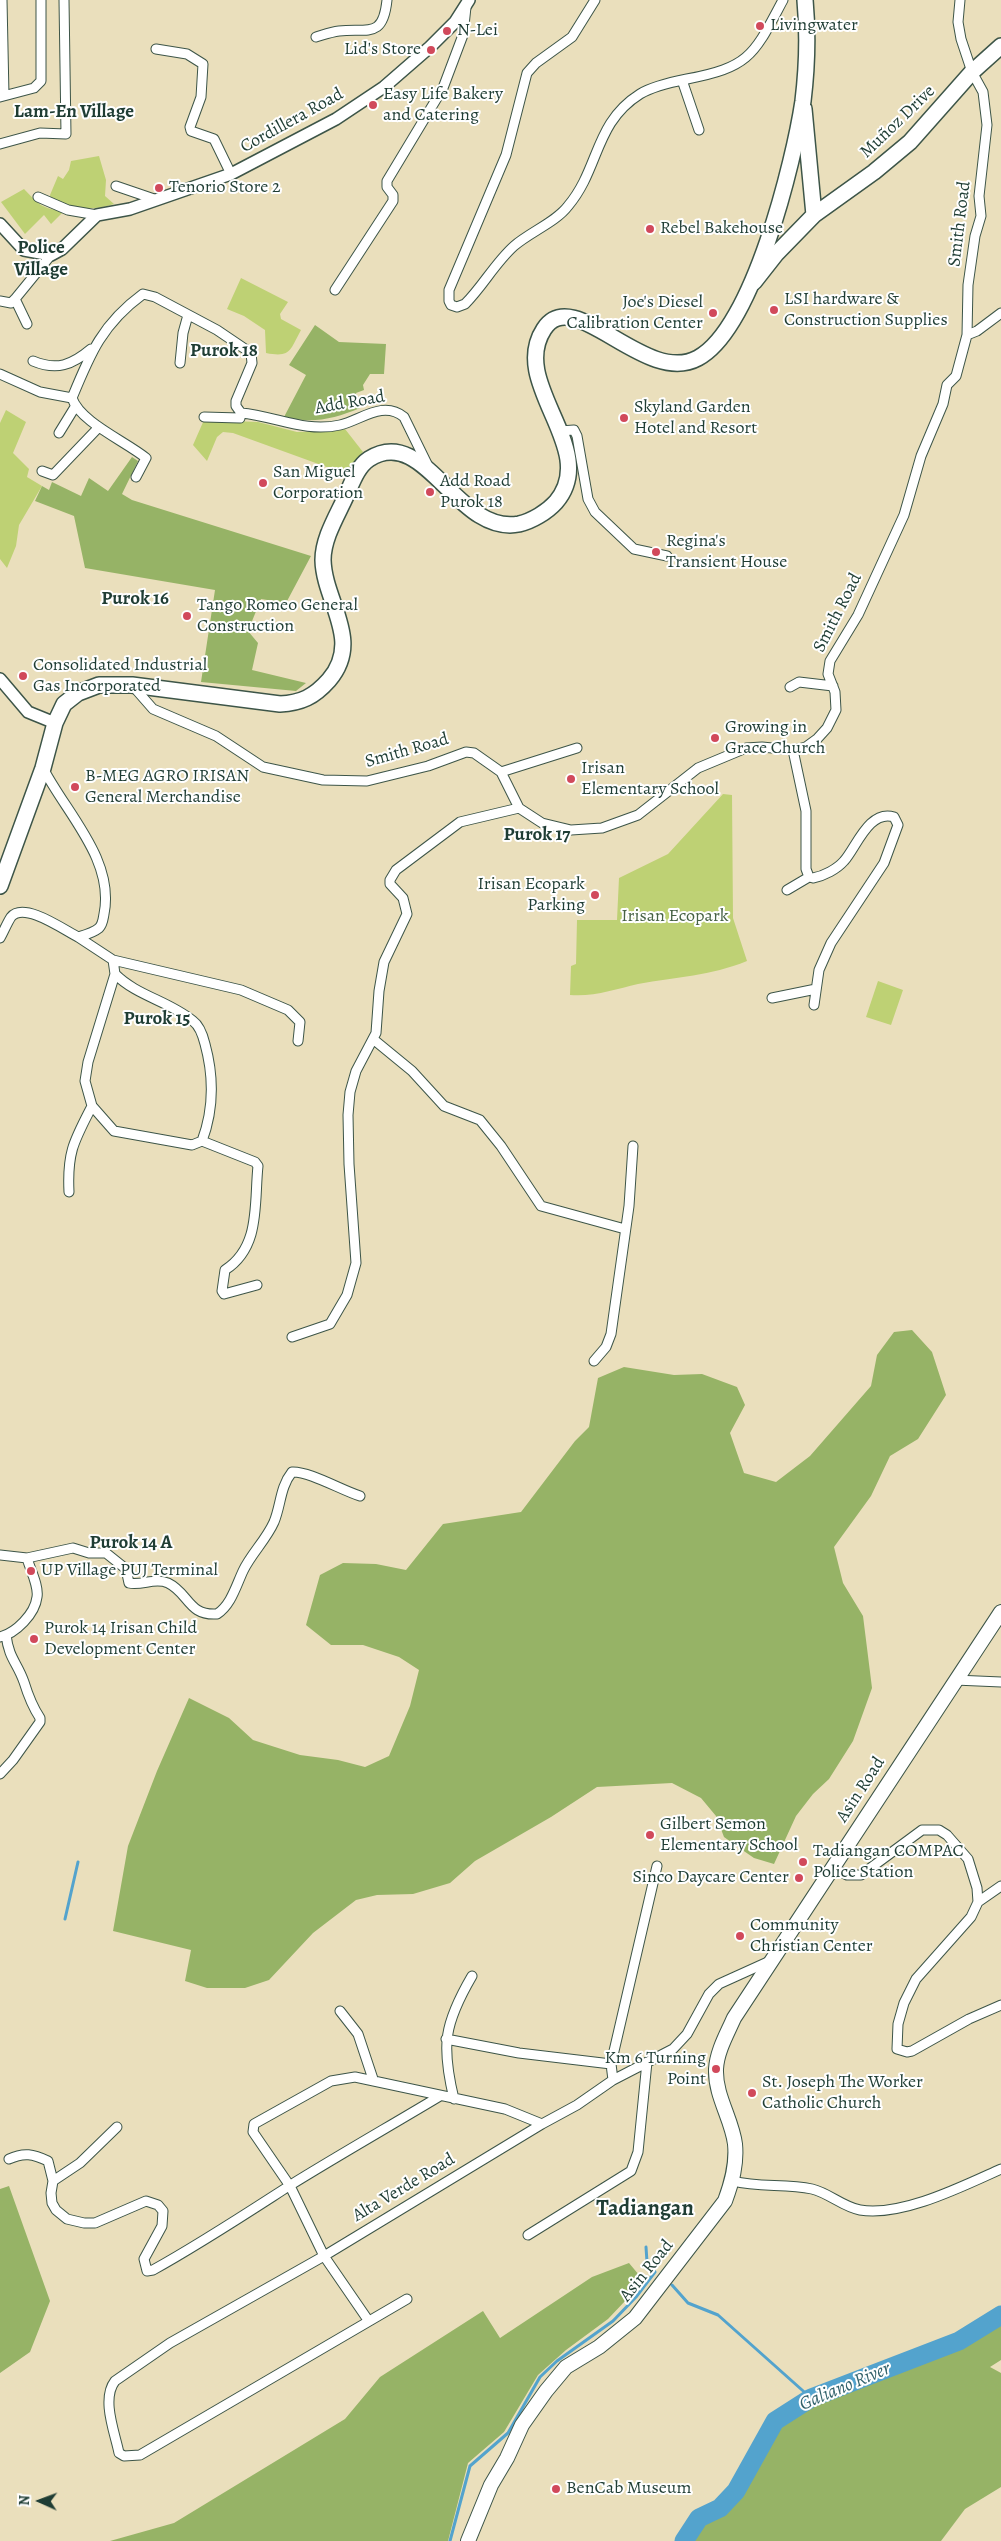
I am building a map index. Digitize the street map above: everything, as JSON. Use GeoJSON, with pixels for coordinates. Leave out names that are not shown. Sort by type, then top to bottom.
{"type":"FeatureCollection","features":[{"type":"Feature","properties":{"kind":"main road"},"geometry":{"type":"LineString","coordinates":[[0,886],[43,768],[54,723],[64,704],[78,693],[99,685],[132,685],[280,704],[296,703],[314,695],[335,673],[342,653],[341,625],[323,563],[325,543],[353,479],[363,463],[380,453],[400,451],[430,471],[467,508],[482,517],[496,523],[520,523],[548,509],[565,488],[569,474],[566,444],[546,402],[537,367],[541,334],[551,321],[563,317],[586,321],[647,357],[662,363],[686,363],[700,358],[718,339],[735,318],[753,282],[786,182],[803,99],[807,40],[805,0]]}},
{"type":"Feature","properties":{"kind":"main road","name":"Muñoz Drive"},"geometry":{"type":"LineString","coordinates":[[753,282],[776,254],[814,215],[874,172],[910,142],[972,72],[1001,46]]}},
{"type":"Feature","properties":{"kind":"main road"},"geometry":{"type":"LineString","coordinates":[[803,99],[814,215]]}},
{"type":"Feature","properties":{"kind":"main road","name":"Asin Road"},"geometry":{"type":"LineString","coordinates":[[468,2541],[491,2485],[507,2458],[522,2425],[546,2391],[566,2368],[599,2347],[635,2318],[725,2201],[733,2181],[735,2144],[716,2079],[718,2057],[734,2018],[1001,1612]]}},
{"type":"Feature","properties":{"kind":"street"},"geometry":{"type":"LineString","coordinates":[[2,0],[2,96],[34,88],[42,81],[41,0]]}},
{"type":"Feature","properties":{"kind":"street"},"geometry":{"type":"LineString","coordinates":[[0,144],[40,133],[66,134],[64,0]]}},
{"type":"Feature","properties":{"kind":"street"},"geometry":{"type":"LineString","coordinates":[[316,37],[339,31],[366,32],[374,28],[384,17],[387,0]]}},
{"type":"Feature","properties":{"kind":"street"},"geometry":{"type":"LineString","coordinates":[[595,0],[572,37],[536,63],[527,74],[506,155],[449,290],[448,300],[451,305],[457,307],[465,304],[515,245],[569,206],[588,174],[603,134],[615,115],[642,93],[722,70],[748,58],[765,34],[783,0]]}},
{"type":"Feature","properties":{"kind":"street","name":"Smith Road"},"geometry":{"type":"LineString","coordinates":[[793,750],[806,747],[827,728],[836,710],[828,674],[830,661],[858,615],[904,515],[921,456],[943,404],[947,384],[956,376],[966,335],[968,286],[975,236],[981,216],[979,196],[986,125],[983,92],[972,72],[961,38],[958,22],[960,0]]}},
{"type":"Feature","properties":{"kind":"street"},"geometry":{"type":"LineString","coordinates":[[335,290],[393,200],[393,194],[387,187],[387,181],[449,74],[463,35],[467,2]]}},
{"type":"Feature","properties":{"kind":"street","name":"Cordillera Road"},"geometry":{"type":"LineString","coordinates":[[38,197],[68,210],[97,215],[130,209],[231,174],[336,119],[384,86],[442,36],[455,22],[467,2]]}},
{"type":"Feature","properties":{"kind":"street"},"geometry":{"type":"LineString","coordinates":[[156,49],[187,54],[203,64],[201,97],[190,127],[191,131],[214,139],[231,174]]}},
{"type":"Feature","properties":{"kind":"street"},"geometry":{"type":"LineString","coordinates":[[682,80],[698,130]]}},
{"type":"Feature","properties":{"kind":"street"},"geometry":{"type":"LineString","coordinates":[[116,186],[158,200]]}},
{"type":"Feature","properties":{"kind":"street"},"geometry":{"type":"LineString","coordinates":[[0,301],[11,303],[51,255],[62,249],[97,215]]}},
{"type":"Feature","properties":{"kind":"street"},"geometry":{"type":"LineString","coordinates":[[0,224],[24,250],[51,255]]}},
{"type":"Feature","properties":{"kind":"street"},"geometry":{"type":"LineString","coordinates":[[33,361],[51,365],[76,362],[94,345],[108,326],[143,294],[155,297],[217,330],[247,349],[252,356],[252,363],[236,401],[236,406],[242,412]]}},
{"type":"Feature","properties":{"kind":"street"},"geometry":{"type":"LineString","coordinates":[[15,299],[27,324]]}},
{"type":"Feature","properties":{"kind":"street"},"geometry":{"type":"LineString","coordinates":[[966,335],[977,331],[1001,313]]}},
{"type":"Feature","properties":{"kind":"street"},"geometry":{"type":"LineString","coordinates":[[180,363],[181,341],[188,315]]}},
{"type":"Feature","properties":{"kind":"street"},"geometry":{"type":"LineString","coordinates":[[59,433],[73,402],[94,345]]}},
{"type":"Feature","properties":{"kind":"street"},"geometry":{"type":"LineString","coordinates":[[0,374],[40,392],[73,402],[83,417],[146,458],[136,477]]}},
{"type":"Feature","properties":{"kind":"street","name":"Add Road"},"geometry":{"type":"LineString","coordinates":[[204,417],[240,418],[242,412],[294,426],[317,427],[339,425],[372,412],[386,410],[397,412],[404,418],[430,471]]}},
{"type":"Feature","properties":{"kind":"street"},"geometry":{"type":"LineString","coordinates":[[42,471],[53,475],[99,427]]}},
{"type":"Feature","properties":{"kind":"street"},"geometry":{"type":"LineString","coordinates":[[560,430],[574,430],[578,436],[588,499],[595,512],[634,549],[667,556]]}},
{"type":"Feature","properties":{"kind":"street"},"geometry":{"type":"LineString","coordinates":[[0,679],[28,712],[54,723]]}},
{"type":"Feature","properties":{"kind":"street"},"geometry":{"type":"LineString","coordinates":[[790,687],[799,682],[832,686]]}},
{"type":"Feature","properties":{"kind":"street","name":"Smith Road"},"geometry":{"type":"LineString","coordinates":[[132,685],[152,709],[216,736],[263,767],[323,780],[367,781],[410,771],[466,752],[483,757],[501,772],[519,808]]}},
{"type":"Feature","properties":{"kind":"street"},"geometry":{"type":"LineString","coordinates":[[292,1337],[330,1324],[340,1310],[352,1280],[356,1250],[349,1164],[349,1108],[356,1072],[373,1039],[378,1022],[379,991],[384,962],[407,914],[402,898],[390,884],[392,874],[413,855],[437,841],[460,822],[519,808],[529,816],[554,828],[571,830],[602,828],[638,815],[698,768],[746,748],[762,746],[793,750],[806,811],[806,869],[809,876]]}},
{"type":"Feature","properties":{"kind":"street"},"geometry":{"type":"LineString","coordinates":[[501,772],[577,748]]}},
{"type":"Feature","properties":{"kind":"street"},"geometry":{"type":"LineString","coordinates":[[43,768],[93,851],[103,875],[106,902],[102,924],[98,929],[78,937]]}},
{"type":"Feature","properties":{"kind":"street"},"geometry":{"type":"LineString","coordinates":[[787,890],[809,876],[813,878],[826,874],[844,862],[865,831],[880,818],[890,816],[897,821],[898,825],[884,863],[830,943],[819,970],[814,1005]]}},
{"type":"Feature","properties":{"kind":"street"},"geometry":{"type":"LineString","coordinates":[[0,938],[12,916],[22,911],[34,914],[78,937],[113,960],[241,990],[288,1010],[300,1022],[298,1041]]}},
{"type":"Feature","properties":{"kind":"street"},"geometry":{"type":"LineString","coordinates":[[113,960],[114,974],[88,1062],[85,1081],[92,1106],[114,1131],[192,1145],[202,1141],[255,1162],[258,1166],[253,1234],[236,1263],[225,1270],[222,1291],[224,1294],[257,1285]]}},
{"type":"Feature","properties":{"kind":"street"},"geometry":{"type":"LineString","coordinates":[[114,974],[149,998],[191,1019],[195,1022],[202,1035],[212,1086],[207,1129],[202,1141]]}},
{"type":"Feature","properties":{"kind":"street"},"geometry":{"type":"LineString","coordinates":[[772,998],[816,989]]}},
{"type":"Feature","properties":{"kind":"street"},"geometry":{"type":"LineString","coordinates":[[373,1039],[412,1071],[444,1106],[480,1120],[541,1206],[625,1229]]}},
{"type":"Feature","properties":{"kind":"street"},"geometry":{"type":"LineString","coordinates":[[69,1192],[68,1165],[74,1141],[92,1106]]}},
{"type":"Feature","properties":{"kind":"street"},"geometry":{"type":"LineString","coordinates":[[594,1361],[606,1347],[611,1334],[620,1285],[629,1206],[633,1146]]}},
{"type":"Feature","properties":{"kind":"street"},"geometry":{"type":"LineString","coordinates":[[0,1554],[27,1558],[73,1548],[89,1553],[106,1553],[126,1569],[129,1583],[153,1581],[170,1584],[196,1610],[217,1614],[225,1607],[247,1564],[270,1531],[278,1511],[283,1486],[292,1472],[302,1471],[342,1490],[360,1496]]}},
{"type":"Feature","properties":{"kind":"street"},"geometry":{"type":"LineString","coordinates":[[0,1774],[14,1760],[40,1722],[40,1718],[26,1693],[24,1682],[8,1653],[3,1636],[20,1626],[35,1605],[38,1596],[27,1558]]}},
{"type":"Feature","properties":{"kind":"street"},"geometry":{"type":"LineString","coordinates":[[955,1680],[1001,1682]]}},
{"type":"Feature","properties":{"kind":"street"},"geometry":{"type":"LineString","coordinates":[[833,1868],[847,1876],[861,1875],[922,1830],[938,1830],[947,1835],[968,1858],[977,1888],[978,1902],[971,1917],[913,1986],[898,2024],[897,2049],[907,2052],[912,2051],[969,2019],[1001,2005]]}},
{"type":"Feature","properties":{"kind":"street"},"geometry":{"type":"LineString","coordinates":[[613,2080],[611,2064],[657,1866]]}},
{"type":"Feature","properties":{"kind":"street"},"geometry":{"type":"LineString","coordinates":[[978,1902],[1001,1886]]}},
{"type":"Feature","properties":{"kind":"street","name":"Alta Verde Road"},"geometry":{"type":"LineString","coordinates":[[368,2320],[140,2455],[124,2456],[119,2453],[108,2397],[110,2386],[115,2381],[170,2343],[324,2256],[542,2124],[577,2105],[613,2080],[673,2049],[681,2042],[709,1994],[720,1984],[775,1958]]}},
{"type":"Feature","properties":{"kind":"street"},"geometry":{"type":"LineString","coordinates":[[454,2099],[449,2076],[446,2039],[450,2020],[472,1976]]}},
{"type":"Feature","properties":{"kind":"street"},"geometry":{"type":"LineString","coordinates":[[340,2010],[358,2034],[372,2079]]}},
{"type":"Feature","properties":{"kind":"street"},"geometry":{"type":"LineString","coordinates":[[446,2039],[519,2053],[611,2064]]}},
{"type":"Feature","properties":{"kind":"street"},"geometry":{"type":"LineString","coordinates":[[528,2235],[631,2171],[638,2152],[647,2062]]}},
{"type":"Feature","properties":{"kind":"street"},"geometry":{"type":"LineString","coordinates":[[407,2299],[368,2320],[324,2256],[290,2186],[253,2132],[254,2124],[331,2081],[342,2078],[372,2079],[440,2096],[505,2109],[542,2124]]}},
{"type":"Feature","properties":{"kind":"street"},"geometry":{"type":"LineString","coordinates":[[9,2159],[24,2154],[35,2155],[48,2161],[53,2181],[51,2193],[56,2210],[67,2219],[84,2224],[103,2221],[146,2201],[158,2205],[163,2211],[164,2218],[162,2226],[144,2259],[147,2271],[153,2270],[193,2246],[212,2238],[290,2186],[440,2096]]}},
{"type":"Feature","properties":{"kind":"street"},"geometry":{"type":"LineString","coordinates":[[53,2181],[80,2163],[117,2128]]}},
{"type":"Feature","properties":{"kind":"street"},"geometry":{"type":"LineString","coordinates":[[733,2181],[749,2185],[810,2188],[847,2206],[871,2212],[910,2205],[964,2186],[1001,2169]]}},
{"type":"Feature","properties":{"kind":"green space"},"geometry":{"type":"Polygon","coordinates":[[[99,156],[106,180],[105,196],[114,204],[97,208],[82,208],[51,200],[50,195],[58,176],[63,179],[69,170],[71,161],[99,156]]]}},
{"type":"Feature","properties":{"kind":"green space"},"geometry":{"type":"Polygon","coordinates":[[[24,189],[41,205],[50,209],[64,211],[51,224],[44,215],[25,234],[1,202],[24,189]]]}},
{"type":"Feature","properties":{"kind":"green space"},"geometry":{"type":"Polygon","coordinates":[[[241,278],[288,302],[280,314],[281,319],[301,330],[289,351],[280,354],[266,353],[265,330],[244,316],[227,309],[241,278]]]}},
{"type":"Feature","properties":{"kind":"green space"},"geometry":{"type":"Polygon","coordinates":[[[315,325],[339,342],[386,344],[384,374],[370,374],[363,385],[364,390],[356,393],[360,408],[323,419],[304,420],[284,417],[306,375],[289,365],[315,325]]]}},
{"type":"Feature","properties":{"kind":"green space"},"geometry":{"type":"Polygon","coordinates":[[[6,410],[26,422],[13,453],[29,469],[27,477],[42,486],[19,525],[16,546],[7,568],[0,559],[0,423],[6,410]]]}},
{"type":"Feature","properties":{"kind":"green space"},"geometry":{"type":"Polygon","coordinates":[[[204,420],[258,422],[297,432],[345,429],[363,452],[346,474],[233,433],[223,432],[217,437],[207,461],[193,445],[204,420]]]}},
{"type":"Feature","properties":{"kind":"green space"},"geometry":{"type":"Polygon","coordinates":[[[132,457],[138,461],[122,494],[132,500],[311,556],[286,603],[261,599],[248,631],[258,643],[252,670],[306,683],[296,691],[201,682],[215,590],[85,568],[74,516],[35,501],[42,486],[49,490],[52,482],[81,496],[89,478],[108,491],[132,457]]]}},
{"type":"Feature","properties":{"kind":"green space","name":"Irisan Ecopark"},"geometry":{"type":"Polygon","coordinates":[[[723,794],[732,795],[733,918],[747,961],[707,973],[638,984],[596,994],[570,995],[571,966],[576,964],[577,920],[617,920],[619,878],[668,854],[723,794]]]}},
{"type":"Feature","properties":{"kind":"green space"},"geometry":{"type":"Polygon","coordinates":[[[878,981],[903,990],[891,1025],[866,1017],[878,981]]]}},
{"type":"Feature","properties":{"kind":"green space"},"geometry":{"type":"Polygon","coordinates":[[[912,1330],[932,1352],[946,1395],[918,1439],[890,1456],[871,1496],[834,1547],[843,1583],[863,1616],[872,1688],[853,1741],[829,1779],[813,1794],[796,1816],[774,1864],[754,1858],[724,1837],[716,1816],[701,1798],[672,1783],[597,1787],[551,1817],[475,1861],[450,1883],[413,1894],[377,1895],[356,1900],[313,1933],[269,1980],[245,1988],[207,1988],[185,1981],[191,1950],[113,1931],[128,1846],[157,1771],[189,1698],[229,1718],[253,1740],[300,1755],[338,1760],[365,1767],[389,1756],[410,1706],[419,1670],[399,1657],[363,1645],[331,1645],[306,1625],[320,1575],[343,1563],[376,1564],[406,1570],[443,1524],[521,1512],[575,1441],[589,1427],[598,1378],[624,1367],[674,1375],[702,1374],[737,1387],[745,1405],[730,1433],[744,1473],[776,1482],[810,1456],[871,1386],[877,1355],[894,1332],[912,1330]]]}},
{"type":"Feature","properties":{"kind":"green space"},"geometry":{"type":"Polygon","coordinates":[[[9,2186],[50,2301],[30,2352],[0,2373],[0,2189],[9,2186]]]}},
{"type":"Feature","properties":{"kind":"green space"},"geometry":{"type":"Polygon","coordinates":[[[629,2263],[644,2281],[608,2319],[566,2350],[538,2375],[504,2432],[468,2463],[448,2541],[110,2541],[174,2523],[345,2419],[380,2377],[483,2311],[500,2338],[592,2277],[629,2263]]]}},
{"type":"Feature","properties":{"kind":"green space"},"geometry":{"type":"Polygon","coordinates":[[[1001,2315],[1001,2360],[990,2367],[1001,2373],[1001,2487],[965,2509],[941,2541],[684,2541],[699,2518],[720,2508],[736,2491],[775,2421],[811,2398],[959,2341],[1001,2315]]]}},
{"type":"Feature","properties":{"kind":"waterway"},"geometry":{"type":"LineString","coordinates":[[65,1919],[78,1862]]}},
{"type":"Feature","properties":{"kind":"waterway"},"geometry":{"type":"LineString","coordinates":[[450,2541],[470,2466],[508,2433],[540,2377],[557,2361],[613,2321],[636,2297],[655,2272],[647,2262],[646,2247]]}},
{"type":"Feature","properties":{"kind":"waterway"},"geometry":{"type":"LineString","coordinates":[[672,2285],[688,2303],[718,2315],[811,2398]]}},
{"type":"Feature","properties":{"kind":"waterway","name":"Galiano River"},"geometry":{"type":"LineString","coordinates":[[684,2541],[699,2518],[720,2508],[736,2491],[775,2421],[811,2398],[959,2341],[1001,2315]]}},
{"type":"Feature","properties":{"kind":"place","name":"Livingwater"},"geometry":{"type":"Point","coordinates":[760,26]}},
{"type":"Feature","properties":{"kind":"place","name":"N-Lei"},"geometry":{"type":"Point","coordinates":[447,31]}},
{"type":"Feature","properties":{"kind":"place","name":"Lid's Store"},"geometry":{"type":"Point","coordinates":[431,50]}},
{"type":"Feature","properties":{"kind":"place","name":"Easy Life Bakery and Catering"},"geometry":{"type":"Point","coordinates":[373,105]}},
{"type":"Feature","properties":{"kind":"place","name":"Tenorio Store 2"},"geometry":{"type":"Point","coordinates":[159,188]}},
{"type":"Feature","properties":{"kind":"place","name":"Rebel Bakehouse"},"geometry":{"type":"Point","coordinates":[650,229]}},
{"type":"Feature","properties":{"kind":"place","name":"LSI hardware & Construction Supplies"},"geometry":{"type":"Point","coordinates":[774,310]}},
{"type":"Feature","properties":{"kind":"place","name":"Joe's Diesel Calibration Center"},"geometry":{"type":"Point","coordinates":[713,313]}},
{"type":"Feature","properties":{"kind":"place","name":"Skyland Garden Hotel and Resort"},"geometry":{"type":"Point","coordinates":[624,418]}},
{"type":"Feature","properties":{"kind":"place","name":"San Miguel Corporation"},"geometry":{"type":"Point","coordinates":[263,483]}},
{"type":"Feature","properties":{"kind":"place","name":"Add Road Purok 18"},"geometry":{"type":"Point","coordinates":[430,492]}},
{"type":"Feature","properties":{"kind":"place","name":"Regina's Transient House"},"geometry":{"type":"Point","coordinates":[656,552]}},
{"type":"Feature","properties":{"kind":"place","name":"Tango Romeo General Construction"},"geometry":{"type":"Point","coordinates":[187,616]}},
{"type":"Feature","properties":{"kind":"place","name":"Consolidated Industrial Gas Incorporated"},"geometry":{"type":"Point","coordinates":[23,676]}},
{"type":"Feature","properties":{"kind":"place","name":"Growing in Grace Church"},"geometry":{"type":"Point","coordinates":[715,738]}},
{"type":"Feature","properties":{"kind":"place","name":"Irisan Elementary School"},"geometry":{"type":"Point","coordinates":[571,779]}},
{"type":"Feature","properties":{"kind":"place","name":"B-MEG AGRO IRISAN General Merchandise"},"geometry":{"type":"Point","coordinates":[75,787]}},
{"type":"Feature","properties":{"kind":"place","name":"Irisan Ecopark Parking"},"geometry":{"type":"Point","coordinates":[595,895]}},
{"type":"Feature","properties":{"kind":"place","name":"UP Village PUJ Terminal"},"geometry":{"type":"Point","coordinates":[31,1571]}},
{"type":"Feature","properties":{"kind":"place","name":"Purok 14 Irisan Child Development Center"},"geometry":{"type":"Point","coordinates":[34,1639]}},
{"type":"Feature","properties":{"kind":"place","name":"Gilbert Semon Elementary School"},"geometry":{"type":"Point","coordinates":[650,1835]}},
{"type":"Feature","properties":{"kind":"place","name":"Tadiangan COMPAC Police Station"},"geometry":{"type":"Point","coordinates":[803,1862]}},
{"type":"Feature","properties":{"kind":"place","name":"Sinco Daycare Center"},"geometry":{"type":"Point","coordinates":[799,1878]}},
{"type":"Feature","properties":{"kind":"place","name":"Community Christian Center"},"geometry":{"type":"Point","coordinates":[740,1936]}},
{"type":"Feature","properties":{"kind":"place","name":"Km 6 Turning Point"},"geometry":{"type":"Point","coordinates":[716,2069]}},
{"type":"Feature","properties":{"kind":"place","name":"St. Joseph The Worker Catholic Church"},"geometry":{"type":"Point","coordinates":[752,2093]}},
{"type":"Feature","properties":{"kind":"place","name":"BenCab Museum"},"geometry":{"type":"Point","coordinates":[556,2489]}},
{"type":"Feature","properties":{"kind":"district","name":"Lam-En Village"},"geometry":{"type":"Point","coordinates":[74,112]}},
{"type":"Feature","properties":{"kind":"district","name":"Police Village"},"geometry":{"type":"Point","coordinates":[41,259]}},
{"type":"Feature","properties":{"kind":"district","name":"Purok 18"},"geometry":{"type":"Point","coordinates":[224,351]}},
{"type":"Feature","properties":{"kind":"district","name":"Purok 16"},"geometry":{"type":"Point","coordinates":[135,599]}},
{"type":"Feature","properties":{"kind":"district","name":"Purok 17"},"geometry":{"type":"Point","coordinates":[537,835]}},
{"type":"Feature","properties":{"kind":"district","name":"Purok 15"},"geometry":{"type":"Point","coordinates":[157,1019]}},
{"type":"Feature","properties":{"kind":"district","name":"Purok 14 A"},"geometry":{"type":"Point","coordinates":[131,1543]}},
{"type":"Feature","properties":{"kind":"district","name":"Tadiangan"},"geometry":{"type":"Point","coordinates":[645,2210]}}]}
